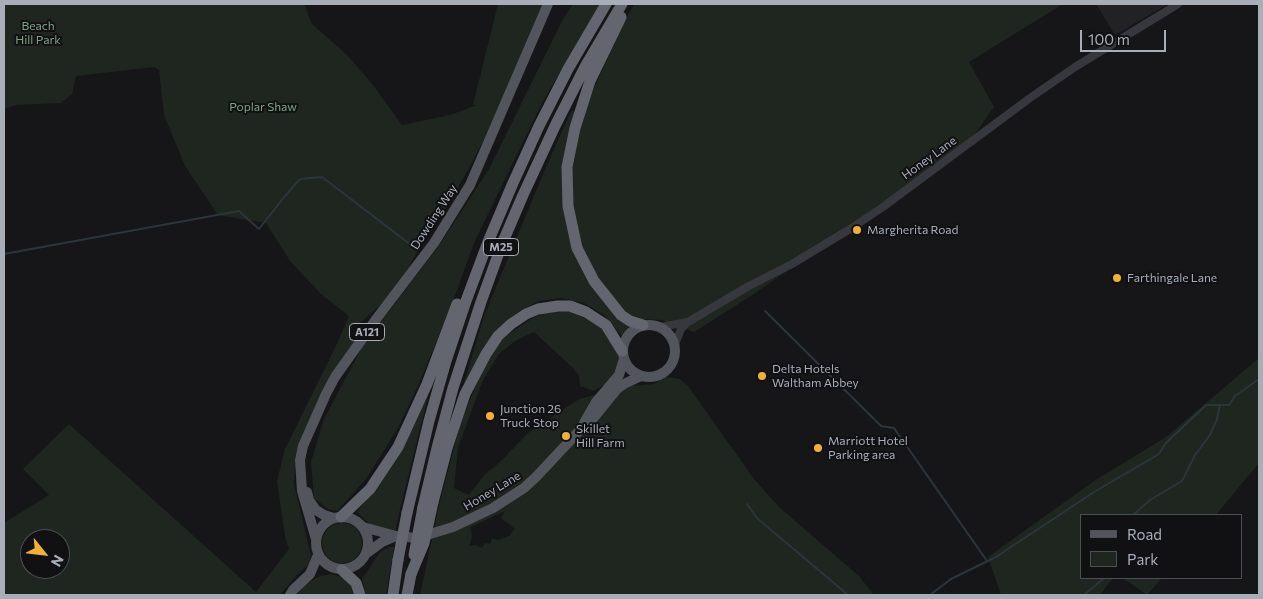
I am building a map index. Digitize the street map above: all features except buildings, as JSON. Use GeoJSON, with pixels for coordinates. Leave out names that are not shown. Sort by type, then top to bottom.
{"type":"FeatureCollection","features":[{"type":"Feature","properties":{"kind":"highway","name":"M25"},"geometry":{"type":"LineString","coordinates":[[393,595],[407,513],[425,436],[446,361],[466,301],[500,213],[550,105],[606,4]]}},
{"type":"Feature","properties":{"kind":"highway","name":"M25"},"geometry":{"type":"LineString","coordinates":[[428,504],[436,448],[453,388],[502,244],[555,126],[590,58],[622,4]]}},
{"type":"Feature","properties":{"kind":"highway"},"geometry":{"type":"LineString","coordinates":[[626,4],[596,67],[581,107],[569,155],[567,193],[573,234],[588,272],[621,315],[630,321],[642,325]]}},
{"type":"Feature","properties":{"kind":"highway","name":"M25"},"geometry":{"type":"LineString","coordinates":[[337,517],[370,489],[398,447],[427,384],[472,262],[482,240],[500,213]]}},
{"type":"Feature","properties":{"kind":"highway","name":"M25"},"geometry":{"type":"LineString","coordinates":[[407,595],[428,504],[452,430],[472,380],[493,344],[511,324],[538,309],[570,306],[586,312],[606,324],[623,355]]}},
{"type":"Feature","properties":{"kind":"highway"},"geometry":{"type":"LineString","coordinates":[[339,569],[356,583],[360,595]]}},
{"type":"Feature","properties":{"kind":"main road","name":"Dowding Way"},"geometry":{"type":"LineString","coordinates":[[316,539],[302,491],[300,460],[303,446],[326,394],[340,370],[434,243],[470,185],[548,4]]}},
{"type":"Feature","properties":{"kind":"main road"},"geometry":{"type":"LineString","coordinates":[[650,324],[660,327],[668,333],[674,344],[674,359],[665,372],[656,376],[641,376],[629,368],[623,355],[624,341],[630,332],[642,325],[650,324]]}},
{"type":"Feature","properties":{"kind":"main road","name":"Honey Lane"},"geometry":{"type":"LineString","coordinates":[[580,430],[586,416],[619,375],[623,355]]}},
{"type":"Feature","properties":{"kind":"main road","name":"Honey Lane"},"geometry":{"type":"LineString","coordinates":[[363,527],[396,536],[417,538],[470,520],[493,508],[524,488],[536,477],[580,430],[591,421],[617,389],[641,376]]}},
{"type":"Feature","properties":{"kind":"main road","name":"Dowding Way"},"geometry":{"type":"LineString","coordinates":[[312,427],[306,461],[309,500],[316,510],[324,515],[337,517]]}},
{"type":"Feature","properties":{"kind":"main road"},"geometry":{"type":"LineString","coordinates":[[339,569],[324,563],[318,555],[316,539],[322,525],[337,517],[352,519],[363,527],[368,540],[367,553]]}},
{"type":"Feature","properties":{"kind":"main road"},"geometry":{"type":"LineString","coordinates":[[310,574],[358,564],[367,553],[382,542],[396,536]]}},
{"type":"Feature","properties":{"kind":"main road"},"geometry":{"type":"LineString","coordinates":[[290,595],[310,574],[318,555]]}},
{"type":"Feature","properties":{"kind":"street","name":"Honey Lane"},"geometry":{"type":"LineString","coordinates":[[674,344],[681,329],[688,322],[747,287],[792,264],[884,207],[1037,93],[1075,67],[1178,4]]}},
{"type":"Feature","properties":{"kind":"street","name":"Honey Lane"},"geometry":{"type":"LineString","coordinates":[[660,327],[688,322]]}},
{"type":"Feature","properties":{"kind":"shaded area"},"geometry":{"type":"Polygon","coordinates":[[[1096,4],[1168,4],[1115,35],[1096,4]]]}},
{"type":"Feature","properties":{"kind":"green space"},"geometry":{"type":"Polygon","coordinates":[[[4,4],[304,4],[312,24],[347,55],[373,85],[402,125],[450,115],[477,105],[473,105],[498,4],[543,4],[497,115],[469,168],[441,217],[422,243],[395,292],[359,324],[360,333],[302,438],[295,456],[294,484],[311,556],[309,564],[280,595],[4,595],[4,523],[49,495],[23,469],[69,424],[256,592],[289,549],[285,536],[277,481],[285,449],[349,316],[321,294],[290,261],[266,223],[218,215],[185,166],[164,115],[159,70],[154,67],[76,76],[72,94],[61,103],[16,105],[4,109],[4,4]]]}},
{"type":"Feature","properties":{"kind":"green space"},"geometry":{"type":"Polygon","coordinates":[[[573,4],[600,4],[542,103],[474,243],[421,379],[398,428],[366,479],[337,511],[328,509],[314,498],[311,462],[324,419],[362,347],[438,247],[489,169],[562,21],[573,4]]]}},
{"type":"Feature","properties":{"kind":"green space"},"geometry":{"type":"Polygon","coordinates":[[[634,4],[1063,4],[969,62],[994,107],[968,144],[754,294],[694,332],[662,320],[644,319],[629,326],[622,336],[604,315],[584,303],[561,298],[539,301],[518,312],[495,331],[462,390],[484,316],[549,160],[571,111],[583,113],[634,4]]]}},
{"type":"Feature","properties":{"kind":"green space"},"geometry":{"type":"Polygon","coordinates":[[[567,310],[602,326],[619,356],[619,368],[605,384],[594,391],[580,386],[579,376],[573,368],[534,332],[515,341],[499,354],[482,382],[458,448],[454,488],[469,495],[485,474],[499,463],[528,433],[579,399],[631,386],[654,384],[666,377],[680,379],[688,386],[754,479],[779,507],[859,576],[874,595],[420,595],[440,501],[461,421],[486,362],[498,344],[510,333],[531,319],[548,311],[567,310]],[[505,511],[471,527],[472,537],[469,546],[476,545],[482,548],[485,543],[490,544],[492,538],[498,540],[509,536],[515,529],[501,518],[505,511]]]}},
{"type":"Feature","properties":{"kind":"green space"},"geometry":{"type":"Polygon","coordinates":[[[1259,358],[1259,463],[1217,514],[1080,514],[1080,579],[1112,579],[1100,595],[1001,595],[988,557],[1094,481],[1166,437],[1259,358]]]}},
{"type":"Feature","properties":{"kind":"green space"},"geometry":{"type":"Polygon","coordinates":[[[431,384],[395,535],[372,526],[357,512],[373,490],[431,384]]]}},
{"type":"Feature","properties":{"kind":"green space"},"geometry":{"type":"Polygon","coordinates":[[[346,523],[353,526],[359,532],[362,543],[361,551],[353,560],[346,563],[338,563],[331,560],[323,551],[322,539],[325,532],[334,524],[346,523]]]}},
{"type":"Feature","properties":{"kind":"green space"},"geometry":{"type":"Polygon","coordinates":[[[389,547],[394,547],[386,595],[366,595],[362,579],[380,552],[389,547]]]}},
{"type":"Feature","properties":{"kind":"green space"},"geometry":{"type":"Polygon","coordinates":[[[331,574],[347,580],[356,595],[297,595],[304,585],[320,576],[331,574]]]}},
{"type":"Feature","properties":{"kind":"green space"},"geometry":{"type":"Polygon","coordinates":[[[1124,579],[1161,579],[1147,595],[1124,579]]]}},
{"type":"Feature","properties":{"kind":"waterway"},"geometry":{"type":"LineString","coordinates":[[4,254],[239,211],[259,229],[300,179],[322,177],[411,245]]}},
{"type":"Feature","properties":{"kind":"waterway"},"geometry":{"type":"LineString","coordinates":[[765,311],[881,426],[894,428],[987,561]]}},
{"type":"Feature","properties":{"kind":"waterway"},"geometry":{"type":"LineString","coordinates":[[930,595],[951,579],[996,557],[1094,492],[1159,454],[1165,444],[1206,405],[1229,405],[1235,396],[1259,379]]}},
{"type":"Feature","properties":{"kind":"waterway"},"geometry":{"type":"LineString","coordinates":[[1134,514],[1150,500],[1182,481],[1195,455],[1210,435],[1217,419],[1220,405]]}},
{"type":"Feature","properties":{"kind":"waterway"},"geometry":{"type":"LineString","coordinates":[[747,504],[757,518],[848,595]]}},
{"type":"Feature","properties":{"kind":"waterway"},"geometry":{"type":"LineString","coordinates":[[1084,595],[1103,579]]}},
{"type":"Feature","properties":{"kind":"place","name":"Margherita Road"},"geometry":{"type":"Point","coordinates":[857,230]}},
{"type":"Feature","properties":{"kind":"place","name":"Farthingale Lane"},"geometry":{"type":"Point","coordinates":[1117,278]}},
{"type":"Feature","properties":{"kind":"place","name":"Delta Hotels Waltham Abbey"},"geometry":{"type":"Point","coordinates":[762,376]}},
{"type":"Feature","properties":{"kind":"place","name":"Junction 26 Truck Stop"},"geometry":{"type":"Point","coordinates":[490,416]}},
{"type":"Feature","properties":{"kind":"place","name":"Skillet Hill Farm"},"geometry":{"type":"Point","coordinates":[566,436]}},
{"type":"Feature","properties":{"kind":"place","name":"Marriott Hotel Parking area"},"geometry":{"type":"Point","coordinates":[818,448]}},
{"type":"Feature","properties":{"kind":"park label","name":"Beach Hill Park"},"geometry":{"type":"Point","coordinates":[38,33]}},
{"type":"Feature","properties":{"kind":"park label","name":"Poplar Shaw"},"geometry":{"type":"Point","coordinates":[263,107]}}]}
